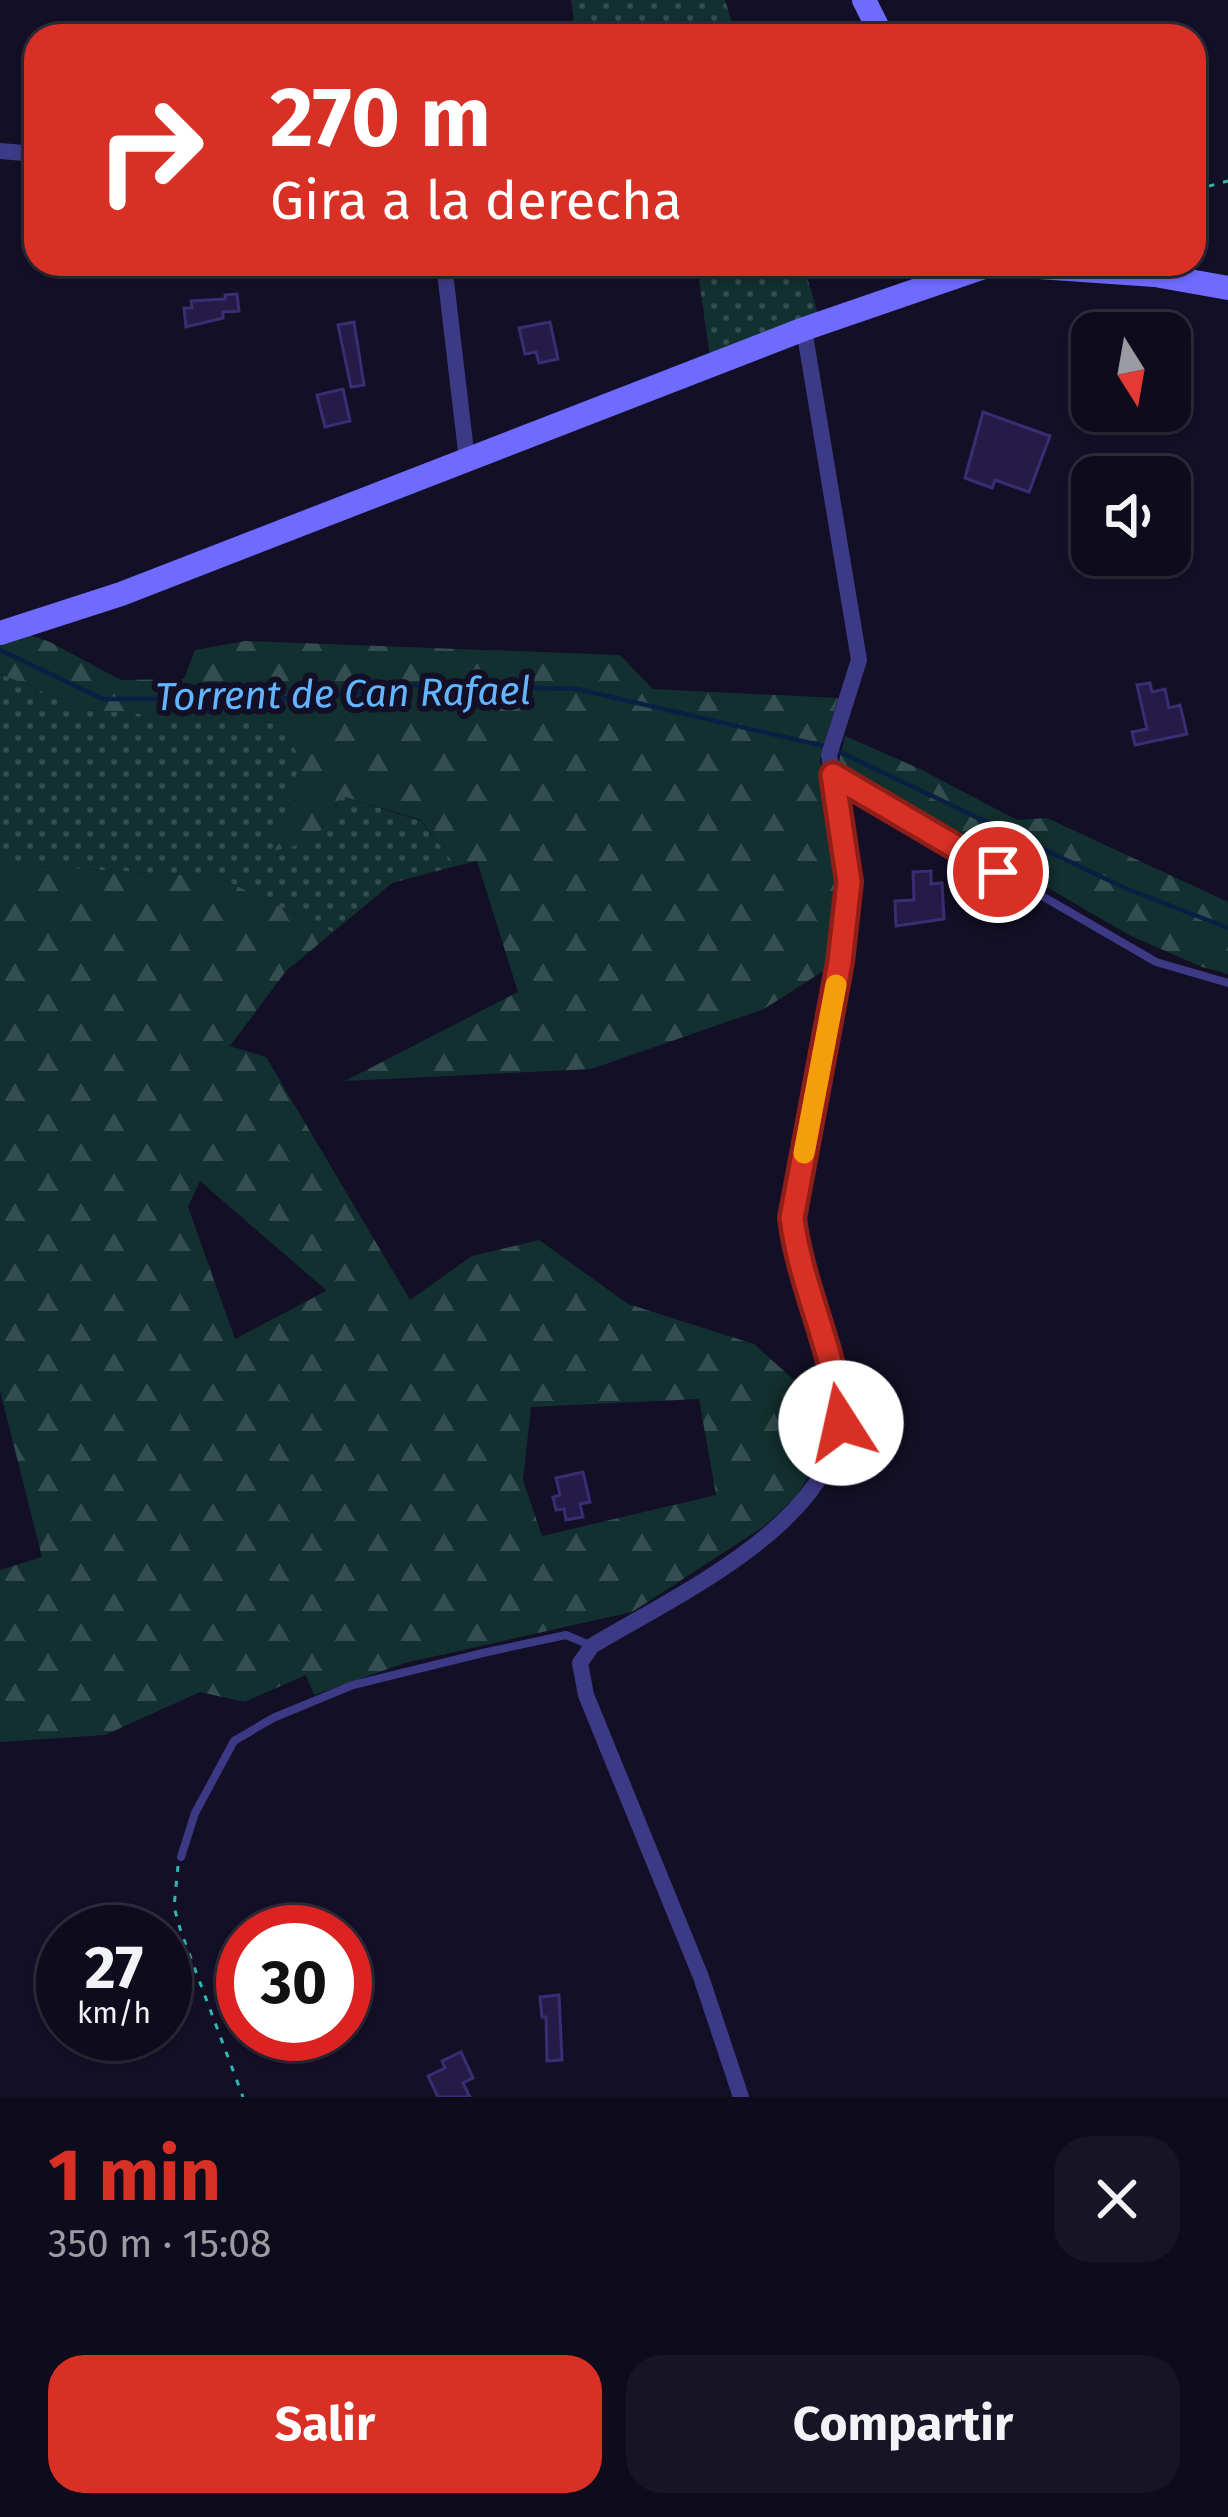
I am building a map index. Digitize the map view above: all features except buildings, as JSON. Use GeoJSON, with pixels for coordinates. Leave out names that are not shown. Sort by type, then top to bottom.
{"type":"FeatureCollection","features":[{"type":"Feature","properties":{"kind":"street"},"geometry":{"type":"LineString","coordinates":[[445,276],[466,460]]}},
{"type":"Feature","properties":{"kind":"street"},"geometry":{"type":"LineString","coordinates":[[0,633],[122,594],[804,329],[959,276]]}},
{"type":"Feature","properties":{"kind":"street"},"geometry":{"type":"LineString","coordinates":[[1161,276],[1228,288]]}},
{"type":"Feature","properties":{"kind":"street"},"geometry":{"type":"LineString","coordinates":[[741,2097],[701,1977],[586,1695],[580,1664],[592,1646],[731,1564],[803,1502],[830,1458],[841,1423],[838,1388],[796,1254],[792,1218],[840,962],[849,882],[829,755],[859,660],[804,329]]}},
{"type":"Feature","properties":{"kind":"lane"},"geometry":{"type":"LineString","coordinates":[[833,775],[1156,962],[1228,983]]}},
{"type":"Feature","properties":{"kind":"lane"},"geometry":{"type":"LineString","coordinates":[[181,1857],[195,1813],[234,1741],[273,1718],[353,1685],[487,1652],[566,1635],[592,1646]]}},
{"type":"Feature","properties":{"kind":"path"},"geometry":{"type":"LineString","coordinates":[[181,1857],[175,1876],[177,1920],[243,2097]]}},
{"type":"Feature","properties":{"kind":"green space"},"geometry":{"type":"Polygon","coordinates":[[[571,0],[725,0],[732,24],[574,24],[571,0]]]}},
{"type":"Feature","properties":{"kind":"green space"},"geometry":{"type":"Polygon","coordinates":[[[699,276],[807,276],[819,317],[710,358],[699,276]]]}},
{"type":"Feature","properties":{"kind":"green space"},"geometry":{"type":"Polygon","coordinates":[[[0,624],[50,642],[121,680],[184,679],[195,650],[245,641],[620,655],[653,689],[838,698],[820,759],[839,882],[831,966],[764,1009],[591,1069],[345,1081],[518,992],[477,861],[456,866],[421,820],[342,796],[314,841],[273,851],[300,762],[285,724],[89,710],[0,674],[0,624]]]}},
{"type":"Feature","properties":{"kind":"green space"},"geometry":{"type":"Polygon","coordinates":[[[0,674],[89,710],[286,724],[300,762],[314,841],[342,796],[421,821],[456,866],[392,883],[333,932],[218,877],[0,864],[0,674]]]}},
{"type":"Feature","properties":{"kind":"green space"},"geometry":{"type":"Polygon","coordinates":[[[845,736],[1017,820],[1047,818],[1228,902],[1228,974],[1129,935],[838,766],[845,736]]]}},
{"type":"Feature","properties":{"kind":"green space"},"geometry":{"type":"Polygon","coordinates":[[[0,864],[218,877],[333,932],[286,971],[230,1046],[266,1057],[410,1300],[472,1256],[539,1240],[628,1304],[754,1344],[824,1407],[830,1437],[797,1496],[763,1527],[632,1612],[405,1663],[314,1695],[306,1675],[244,1702],[200,1692],[105,1735],[0,1742],[0,1570],[42,1557],[0,1391],[0,864]],[[200,1181],[188,1207],[235,1339],[326,1291],[326,1290],[200,1181]],[[699,1399],[531,1407],[523,1480],[542,1536],[716,1495],[699,1399]]]}},
{"type":"Feature","properties":{"kind":"waterway","name":"Torrent de Can Rafael"},"geometry":{"type":"LineString","coordinates":[[0,650],[103,699],[310,698],[418,685],[577,689],[828,747]]}},
{"type":"Feature","properties":{"kind":"waterway","name":"Torrent de Can Rafael"},"geometry":{"type":"LineString","coordinates":[[838,751],[1127,889],[1228,928]]}},
{"type":"Feature","properties":{"kind":"slow traffic"},"geometry":{"type":"LineString","coordinates":[[804,1153],[836,985]]}},
{"type":"Feature","properties":{"kind":"route"},"geometry":{"type":"LineString","coordinates":[[841,1423],[838,1388],[796,1254],[792,1218],[840,962],[849,882],[833,775],[998,872]]}}]}
